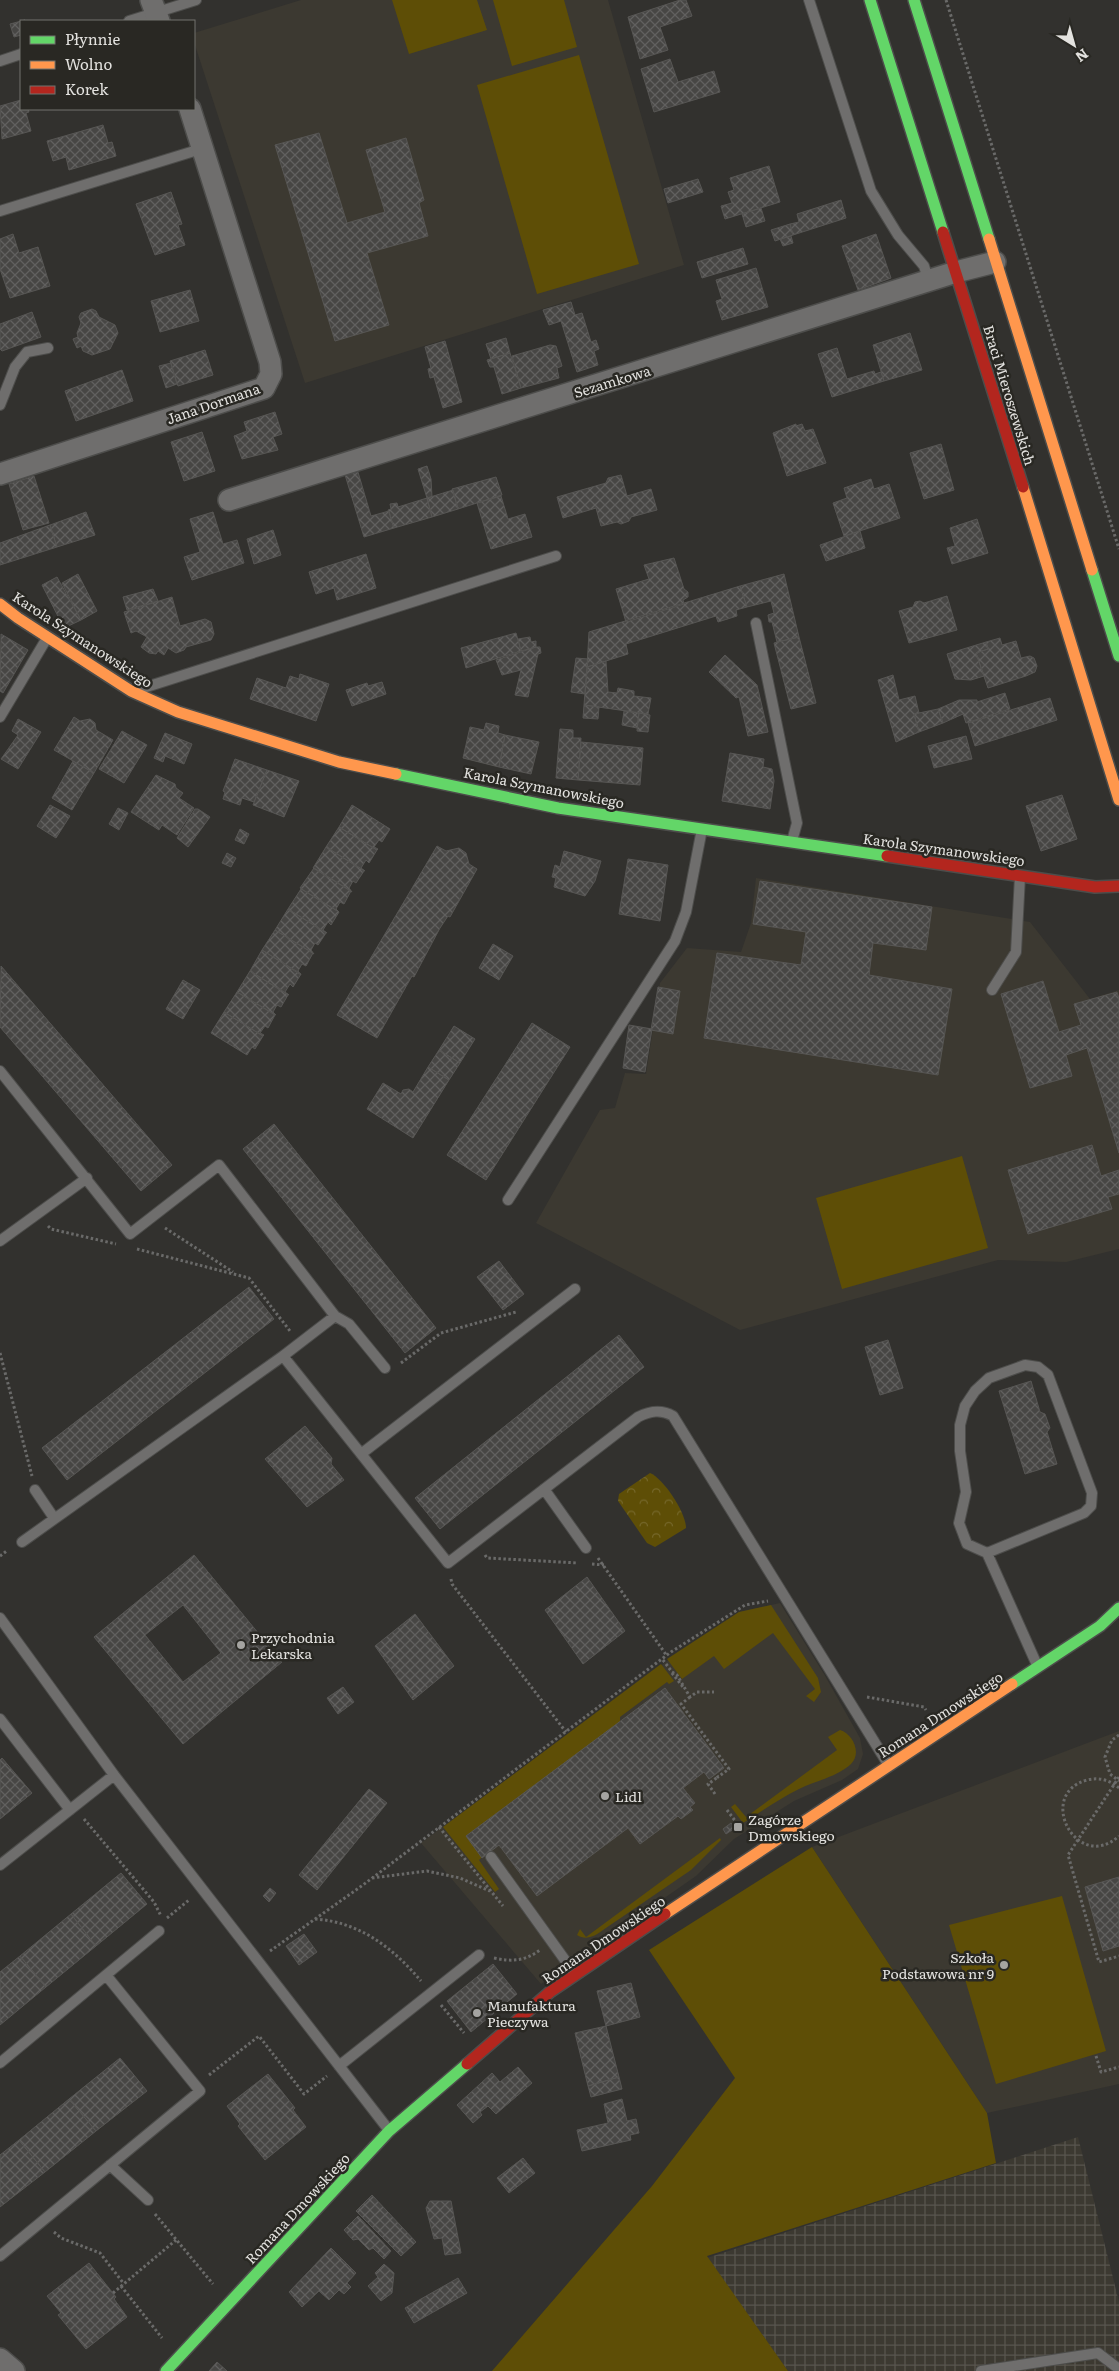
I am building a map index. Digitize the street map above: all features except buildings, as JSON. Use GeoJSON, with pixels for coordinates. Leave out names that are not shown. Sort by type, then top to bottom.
{"type":"FeatureCollection","features":[{"type":"Feature","properties":{"kind":"street","name":"Braci Mieroszewskich"},"geometry":{"type":"LineString","coordinates":[[870,0],[1119,800]]}},
{"type":"Feature","properties":{"kind":"street","name":"Braci Mieroszewskich"},"geometry":{"type":"LineString","coordinates":[[914,0],[1118,649]]}},
{"type":"Feature","properties":{"kind":"street","name":"Jana Dormana"},"geometry":{"type":"LineString","coordinates":[[0,474],[264,388],[271,374],[270,362],[204,148],[190,110]]}},
{"type":"Feature","properties":{"kind":"street","name":"Sezamkowa"},"geometry":{"type":"LineString","coordinates":[[229,500],[956,272],[995,262]]}},
{"type":"Feature","properties":{"kind":"street","name":"Karola Szymanowskiego"},"geometry":{"type":"LineString","coordinates":[[0,604],[131,692],[178,712],[339,762],[558,808],[1095,887],[1119,886]]}},
{"type":"Feature","properties":{"kind":"street","name":"Romana Dmowskiego"},"geometry":{"type":"LineString","coordinates":[[166,2371],[389,2130],[517,2018],[550,1992],[1100,1626],[1119,1608]]}},
{"type":"Feature","properties":{"kind":"lane"},"geometry":{"type":"LineString","coordinates":[[132,20],[155,11],[196,0]]}},
{"type":"Feature","properties":{"kind":"lane"},"geometry":{"type":"LineString","coordinates":[[809,0],[871,191],[898,235],[924,266],[929,282]]}},
{"type":"Feature","properties":{"kind":"lane"},"geometry":{"type":"LineString","coordinates":[[0,61],[20,54]]}},
{"type":"Feature","properties":{"kind":"lane"},"geometry":{"type":"LineString","coordinates":[[0,211],[204,148]]}},
{"type":"Feature","properties":{"kind":"lane"},"geometry":{"type":"LineString","coordinates":[[0,404],[15,367],[27,352],[48,348]]}},
{"type":"Feature","properties":{"kind":"lane"},"geometry":{"type":"LineString","coordinates":[[131,692],[556,556]]}},
{"type":"Feature","properties":{"kind":"lane"},"geometry":{"type":"LineString","coordinates":[[756,623],[797,823],[792,842]]}},
{"type":"Feature","properties":{"kind":"lane"},"geometry":{"type":"LineString","coordinates":[[0,717],[48,637]]}},
{"type":"Feature","properties":{"kind":"lane"},"geometry":{"type":"LineString","coordinates":[[508,1200],[675,941],[686,912],[702,829]]}},
{"type":"Feature","properties":{"kind":"lane"},"geometry":{"type":"LineString","coordinates":[[992,990],[1016,952],[1020,876]]}},
{"type":"Feature","properties":{"kind":"lane"},"geometry":{"type":"LineString","coordinates":[[0,1071],[130,1234],[219,1165],[335,1316],[349,1324],[385,1368]]}},
{"type":"Feature","properties":{"kind":"lane"},"geometry":{"type":"LineString","coordinates":[[0,1242],[87,1178]]}},
{"type":"Feature","properties":{"kind":"lane"},"geometry":{"type":"LineString","coordinates":[[361,1454],[575,1289]]}},
{"type":"Feature","properties":{"kind":"lane"},"geometry":{"type":"LineString","coordinates":[[22,1542],[283,1356],[335,1316]]}},
{"type":"Feature","properties":{"kind":"lane"},"geometry":{"type":"LineString","coordinates":[[283,1356],[448,1563],[638,1417],[648,1412],[657,1411],[666,1412],[673,1416],[889,1765]]}},
{"type":"Feature","properties":{"kind":"lane"},"geometry":{"type":"LineString","coordinates":[[987,1553],[1084,1514],[1091,1506],[1092,1493],[1048,1375],[1038,1367],[1025,1365],[989,1378],[975,1391],[965,1406],[960,1425],[960,1451],[966,1492],[959,1523],[967,1544],[987,1553],[1038,1667]]}},
{"type":"Feature","properties":{"kind":"lane"},"geometry":{"type":"LineString","coordinates":[[544,1488],[586,1548]]}},
{"type":"Feature","properties":{"kind":"lane"},"geometry":{"type":"LineString","coordinates":[[35,1490],[54,1518]]}},
{"type":"Feature","properties":{"kind":"lane"},"geometry":{"type":"LineString","coordinates":[[0,1618],[114,1775],[389,2130]]}},
{"type":"Feature","properties":{"kind":"lane"},"geometry":{"type":"LineString","coordinates":[[0,1719],[72,1809]]}},
{"type":"Feature","properties":{"kind":"lane"},"geometry":{"type":"LineString","coordinates":[[0,1865],[114,1775]]}},
{"type":"Feature","properties":{"kind":"lane"},"geometry":{"type":"LineString","coordinates":[[491,1857],[576,1976]]}},
{"type":"Feature","properties":{"kind":"lane"},"geometry":{"type":"LineString","coordinates":[[0,2063],[159,1931]]}},
{"type":"Feature","properties":{"kind":"lane"},"geometry":{"type":"LineString","coordinates":[[339,2066],[479,1955]]}},
{"type":"Feature","properties":{"kind":"lane"},"geometry":{"type":"LineString","coordinates":[[0,2256],[200,2091],[106,1976]]}},
{"type":"Feature","properties":{"kind":"lane"},"geometry":{"type":"LineString","coordinates":[[110,2165],[148,2200]]}},
{"type":"Feature","properties":{"kind":"lane"},"geometry":{"type":"LineString","coordinates":[[981,2371],[1098,2352],[1119,2370]]}},
{"type":"Feature","properties":{"kind":"path"},"geometry":{"type":"LineString","coordinates":[[946,0],[1119,549]]}},
{"type":"Feature","properties":{"kind":"path"},"geometry":{"type":"LineString","coordinates":[[37,1214],[51,1229],[117,1244]]}},
{"type":"Feature","properties":{"kind":"path"},"geometry":{"type":"LineString","coordinates":[[150,1218],[236,1274]]}},
{"type":"Feature","properties":{"kind":"path"},"geometry":{"type":"LineString","coordinates":[[136,1249],[249,1278],[300,1343]]}},
{"type":"Feature","properties":{"kind":"path"},"geometry":{"type":"LineString","coordinates":[[385,1368],[389,1373],[441,1333],[534,1307],[554,1305]]}},
{"type":"Feature","properties":{"kind":"path"},"geometry":{"type":"LineString","coordinates":[[0,1354],[28,1452],[35,1490]]}},
{"type":"Feature","properties":{"kind":"path"},"geometry":{"type":"LineString","coordinates":[[474,1542],[487,1558],[604,1565]]}},
{"type":"Feature","properties":{"kind":"path"},"geometry":{"type":"LineString","coordinates":[[586,1548],[594,1552],[604,1565],[667,1656]]}},
{"type":"Feature","properties":{"kind":"path"},"geometry":{"type":"LineString","coordinates":[[0,1556],[9,1550]]}},
{"type":"Feature","properties":{"kind":"path"},"geometry":{"type":"LineString","coordinates":[[448,1563],[452,1584],[566,1732]]}},
{"type":"Feature","properties":{"kind":"path"},"geometry":{"type":"LineString","coordinates":[[258,1960],[372,1878],[667,1656],[745,1606],[773,1600]]}},
{"type":"Feature","properties":{"kind":"path"},"geometry":{"type":"LineString","coordinates":[[663,1660],[672,1672],[677,1675],[690,1697]]}},
{"type":"Feature","properties":{"kind":"path"},"geometry":{"type":"LineString","coordinates":[[714,1692],[697,1692],[681,1704],[729,1769],[708,1784],[715,1794]]}},
{"type":"Feature","properties":{"kind":"path"},"geometry":{"type":"LineString","coordinates":[[844,1693],[924,1707],[930,1717]]}},
{"type":"Feature","properties":{"kind":"path"},"geometry":{"type":"LineString","coordinates":[[1119,1735],[1112,1740],[1105,1757],[1106,1766],[1117,1780],[1119,1788]]}},
{"type":"Feature","properties":{"kind":"path"},"geometry":{"type":"LineString","coordinates":[[1117,1780],[1094,1779],[1084,1781],[1068,1794],[1062,1814],[1070,1833],[1078,1840],[1098,1846],[1108,1843],[1119,1836]]}},
{"type":"Feature","properties":{"kind":"path"},"geometry":{"type":"LineString","coordinates":[[1117,1780],[1068,1855],[1099,1962],[1119,1956]]}},
{"type":"Feature","properties":{"kind":"path"},"geometry":{"type":"LineString","coordinates":[[72,1809],[154,1902],[162,1918],[161,1923],[203,1889]]}},
{"type":"Feature","properties":{"kind":"path"},"geometry":{"type":"LineString","coordinates":[[727,1810],[742,1830]]}},
{"type":"Feature","properties":{"kind":"path"},"geometry":{"type":"LineString","coordinates":[[439,1827],[506,1910]]}},
{"type":"Feature","properties":{"kind":"path"},"geometry":{"type":"LineString","coordinates":[[372,1878],[432,1872],[460,1878],[491,1891]]}},
{"type":"Feature","properties":{"kind":"path"},"geometry":{"type":"LineString","coordinates":[[315,1919],[350,1925],[377,1939],[402,1959],[470,2040]]}},
{"type":"Feature","properties":{"kind":"path"},"geometry":{"type":"LineString","coordinates":[[479,1955],[512,1961],[525,1960],[552,1942]]}},
{"type":"Feature","properties":{"kind":"path"},"geometry":{"type":"LineString","coordinates":[[196,2086],[259,2036],[304,2094],[339,2066]]}},
{"type":"Feature","properties":{"kind":"path"},"geometry":{"type":"LineString","coordinates":[[1096,2056],[1101,2072],[1119,2067]]}},
{"type":"Feature","properties":{"kind":"path"},"geometry":{"type":"LineString","coordinates":[[148,2200],[149,2207],[217,2290]]}},
{"type":"Feature","properties":{"kind":"path"},"geometry":{"type":"LineString","coordinates":[[42,2221],[61,2238],[100,2253],[166,2343]]}},
{"type":"Feature","properties":{"kind":"path"},"geometry":{"type":"LineString","coordinates":[[113,2293],[176,2240]]}},
{"type":"Feature","properties":{"kind":"shaded area"},"geometry":{"type":"Polygon","coordinates":[[[301,0],[608,0],[684,265],[305,383],[195,45],[195,33],[301,0]]]}},
{"type":"Feature","properties":{"kind":"shaded area"},"geometry":{"type":"Polygon","coordinates":[[[756,878],[1030,922],[1090,999],[1119,990],[1119,1249],[1066,1262],[998,1260],[740,1330],[536,1223],[600,1110],[615,1108],[625,1073],[646,1074],[660,983],[687,948],[741,952],[751,923],[756,878]]]}},
{"type":"Feature","properties":{"kind":"shaded area"},"geometry":{"type":"Polygon","coordinates":[[[780,1603],[824,1674],[860,1738],[863,1754],[858,1769],[842,1780],[794,1801],[734,1839],[696,1876],[541,1984],[421,1843],[686,1647],[739,1612],[780,1603]]]}},
{"type":"Feature","properties":{"kind":"shaded area","name":"Szkoła Podstawowa nr 9"},"geometry":{"type":"Polygon","coordinates":[[[1119,1731],[1119,2084],[987,2113],[812,1847],[1119,1731]]]}},
{"type":"Feature","properties":{"kind":"shaded area"},"geometry":{"type":"Polygon","coordinates":[[[1078,2137],[1119,2302],[1119,2371],[788,2371],[707,2258],[1078,2137]]]}},
{"type":"Feature","properties":{"kind":"green space"},"geometry":{"type":"Polygon","coordinates":[[[392,0],[477,0],[487,30],[409,54],[392,0]]]}},
{"type":"Feature","properties":{"kind":"green space"},"geometry":{"type":"Polygon","coordinates":[[[493,0],[564,0],[577,47],[512,66],[493,0]]]}},
{"type":"Feature","properties":{"kind":"green space"},"geometry":{"type":"Polygon","coordinates":[[[579,55],[639,264],[537,294],[477,85],[579,55]]]}},
{"type":"Feature","properties":{"kind":"green space"},"geometry":{"type":"Polygon","coordinates":[[[962,1156],[988,1248],[842,1289],[816,1198],[962,1156]]]}},
{"type":"Feature","properties":{"kind":"green space"},"geometry":{"type":"Polygon","coordinates":[[[650,1473],[656,1476],[668,1489],[682,1514],[686,1528],[655,1547],[647,1543],[618,1501],[619,1494],[650,1473]]]}},
{"type":"Feature","properties":{"kind":"green space"},"geometry":{"type":"Polygon","coordinates":[[[771,1605],[818,1678],[821,1692],[814,1702],[806,1696],[815,1689],[773,1633],[724,1669],[714,1656],[682,1679],[667,1659],[739,1612],[771,1605]]]}},
{"type":"Feature","properties":{"kind":"green space"},"geometry":{"type":"Polygon","coordinates":[[[661,1664],[674,1681],[669,1684],[667,1682],[620,1717],[620,1722],[479,1860],[499,1889],[495,1892],[443,1827],[661,1664]]]}},
{"type":"Feature","properties":{"kind":"green space"},"geometry":{"type":"Polygon","coordinates":[[[840,1730],[849,1735],[856,1749],[856,1755],[851,1764],[833,1776],[792,1793],[743,1823],[731,1807],[735,1804],[746,1817],[837,1750],[828,1737],[840,1730]]]}},
{"type":"Feature","properties":{"kind":"green space"},"geometry":{"type":"Polygon","coordinates":[[[720,1838],[721,1840],[691,1870],[600,1932],[587,1938],[577,1935],[580,1929],[586,1937],[720,1838]]]}},
{"type":"Feature","properties":{"kind":"green space"},"geometry":{"type":"Polygon","coordinates":[[[812,1847],[987,2113],[996,2163],[707,2256],[788,2371],[492,2371],[652,2186],[735,2078],[649,1950],[812,1847]]]}},
{"type":"Feature","properties":{"kind":"green space"},"geometry":{"type":"Polygon","coordinates":[[[1062,1896],[1106,2051],[996,2084],[949,1925],[1062,1896]]]}},
{"type":"Feature","properties":{"kind":"traffic: fast"},"geometry":{"type":"LineString","coordinates":[[870,0],[943,232]]}},
{"type":"Feature","properties":{"kind":"traffic: fast"},"geometry":{"type":"LineString","coordinates":[[914,0],[989,239]]}},
{"type":"Feature","properties":{"kind":"traffic: fast"},"geometry":{"type":"LineString","coordinates":[[1092,570],[1119,656]]}},
{"type":"Feature","properties":{"kind":"traffic: fast"},"geometry":{"type":"LineString","coordinates":[[396,774],[558,808],[887,856]]}},
{"type":"Feature","properties":{"kind":"traffic: fast"},"geometry":{"type":"LineString","coordinates":[[1012,1684],[1100,1626],[1119,1608]]}},
{"type":"Feature","properties":{"kind":"traffic: fast"},"geometry":{"type":"LineString","coordinates":[[166,2371],[389,2131],[467,2064]]}},
{"type":"Feature","properties":{"kind":"traffic: slow"},"geometry":{"type":"LineString","coordinates":[[989,239],[1092,570]]}},
{"type":"Feature","properties":{"kind":"traffic: slow"},"geometry":{"type":"LineString","coordinates":[[1023,487],[1119,800]]}},
{"type":"Feature","properties":{"kind":"traffic: slow"},"geometry":{"type":"LineString","coordinates":[[0,604],[18,618],[131,691],[178,712],[339,762],[396,774]]}},
{"type":"Feature","properties":{"kind":"traffic: slow"},"geometry":{"type":"LineString","coordinates":[[665,1914],[1012,1684]]}},
{"type":"Feature","properties":{"kind":"traffic: jam"},"geometry":{"type":"LineString","coordinates":[[943,232],[1023,487]]}},
{"type":"Feature","properties":{"kind":"traffic: jam"},"geometry":{"type":"LineString","coordinates":[[887,856],[1095,887],[1119,886]]}},
{"type":"Feature","properties":{"kind":"traffic: jam"},"geometry":{"type":"LineString","coordinates":[[467,2064],[550,1992],[665,1914]]}},
{"type":"Feature","properties":{"kind":"place","name":"Przychodnia Lekarska"},"geometry":{"type":"Point","coordinates":[241,1645]}},
{"type":"Feature","properties":{"kind":"place","name":"Lidl"},"geometry":{"type":"Point","coordinates":[605,1796]}},
{"type":"Feature","properties":{"kind":"place","name":"Zagórze Dmowskiego"},"geometry":{"type":"Point","coordinates":[738,1827]}},
{"type":"Feature","properties":{"kind":"place","name":"Szkoła Podstawowa nr 9"},"geometry":{"type":"Point","coordinates":[1004,1965]}},
{"type":"Feature","properties":{"kind":"place","name":"Manufaktura Pieczywa"},"geometry":{"type":"Point","coordinates":[477,2013]}}]}
